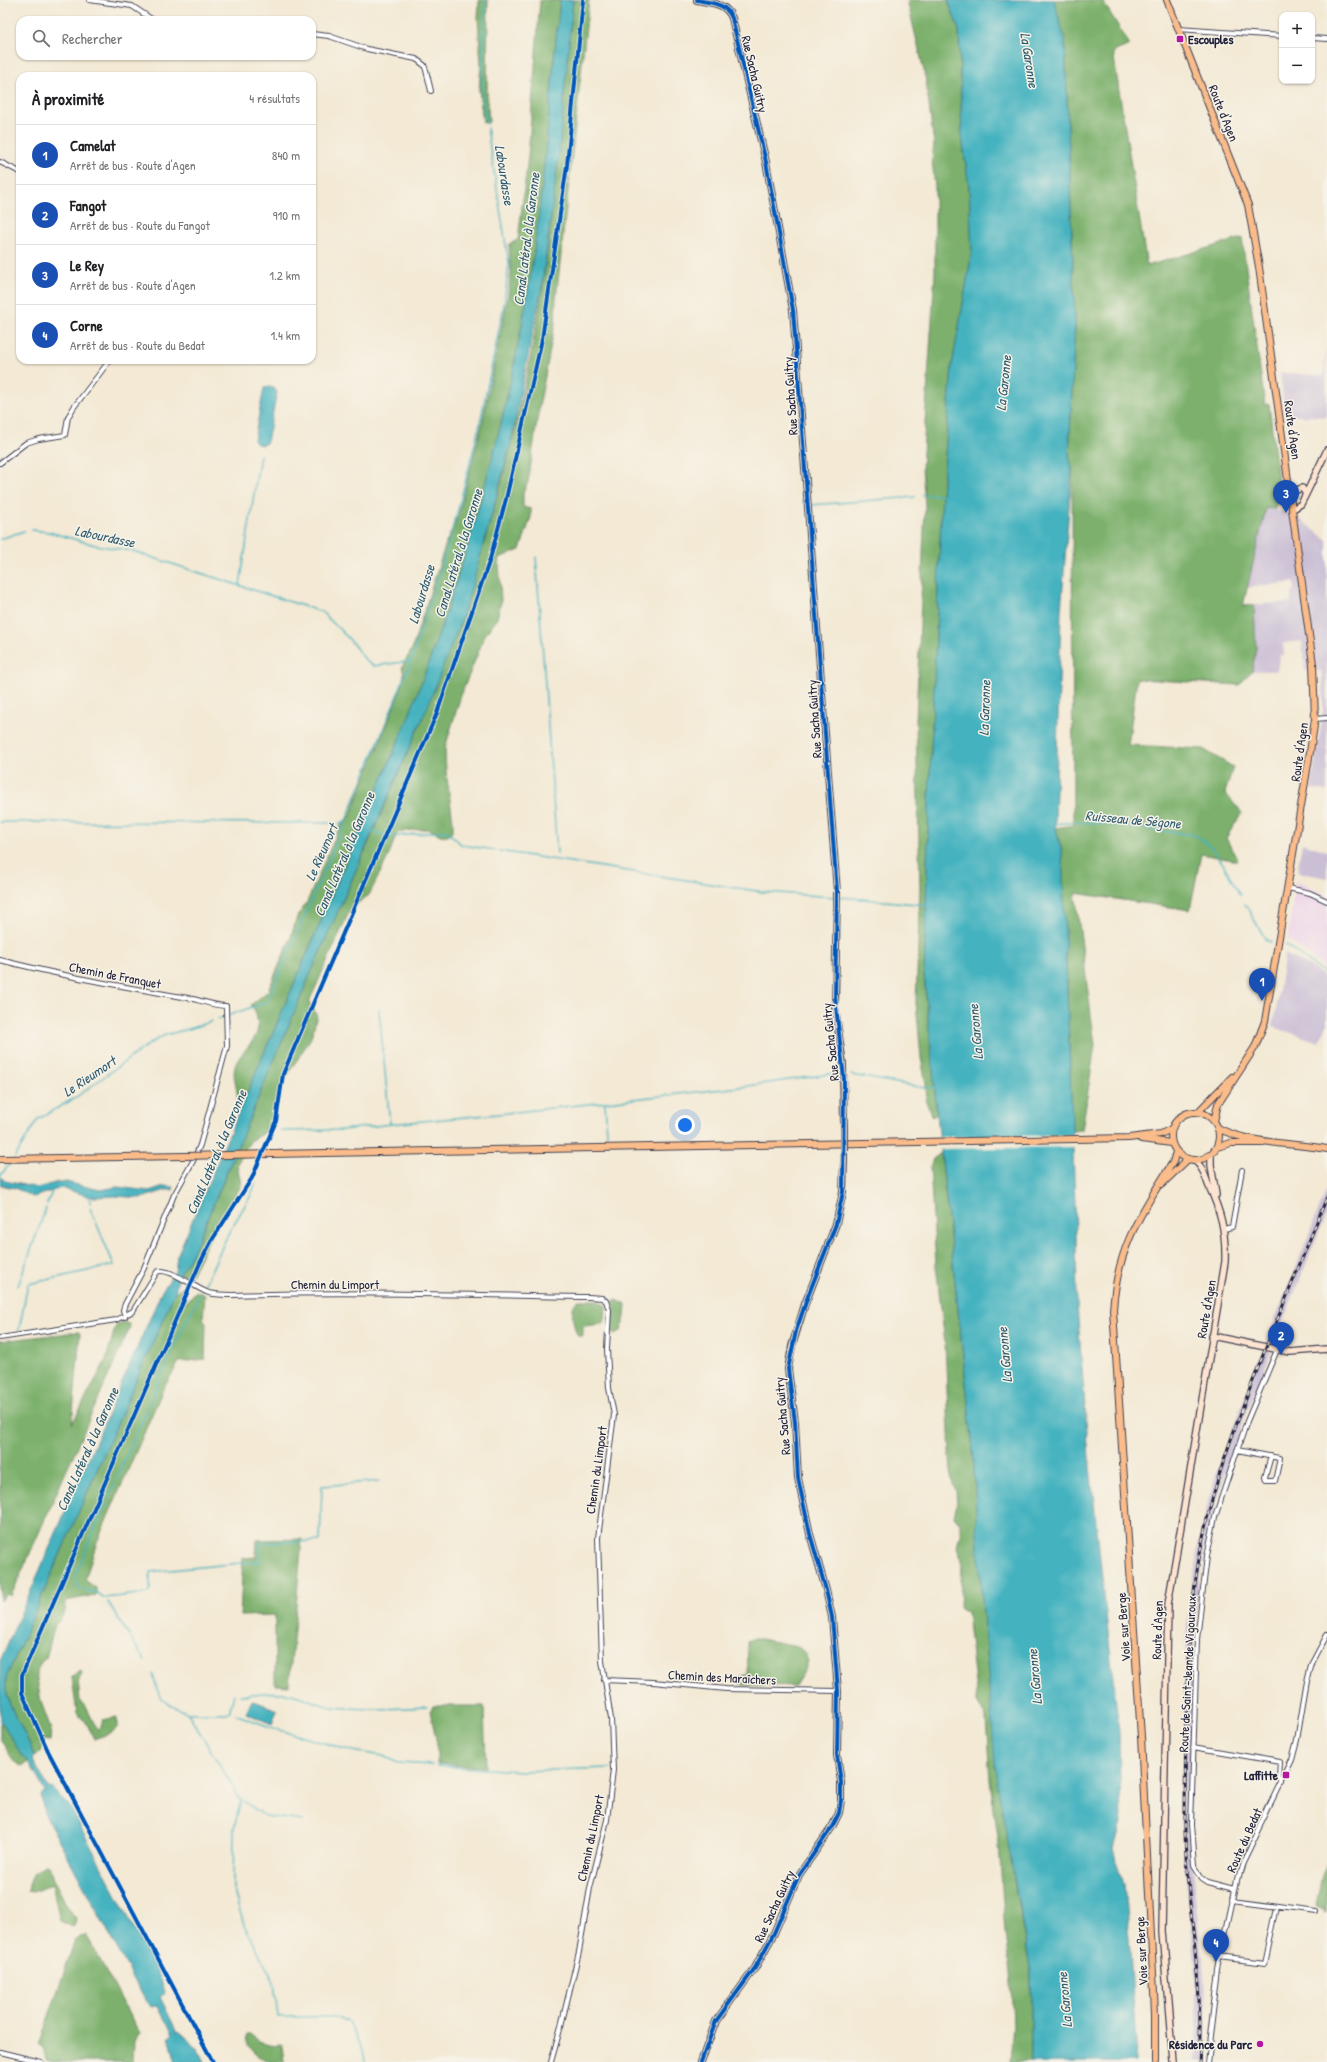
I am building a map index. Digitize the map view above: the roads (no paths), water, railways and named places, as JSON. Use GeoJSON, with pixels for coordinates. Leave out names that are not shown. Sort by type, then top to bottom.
{"type":"FeatureCollection","features":[{"type":"Feature","properties":{"kind":"main road","name":"Route d'Agen"},"geometry":{"type":"LineString","coordinates":[[1167,0],[1248,205],[1259,267],[1291,492],[1313,664],[1315,693],[1315,719],[1267,1010],[1261,1034],[1249,1057],[1219,1101],[1215,1110],[1214,1121]]}},
{"type":"Feature","properties":{"kind":"main road","name":"Route d'Agen"},"geometry":{"type":"LineString","coordinates":[[1198,1112],[1222,1088],[1249,1057]]}},
{"type":"Feature","properties":{"kind":"main road"},"geometry":{"type":"LineString","coordinates":[[1130,1138],[1161,1134],[1171,1129],[1180,1116],[1186,1113],[1198,1112],[1209,1116],[1218,1128],[1219,1137],[1217,1147],[1212,1154],[1203,1159],[1191,1160],[1175,1170],[1150,1199]]}},
{"type":"Feature","properties":{"kind":"main road"},"geometry":{"type":"LineString","coordinates":[[1218,1128],[1236,1135],[1327,1149]]}},
{"type":"Feature","properties":{"kind":"main road"},"geometry":{"type":"LineString","coordinates":[[1171,1129],[1171,1143],[1176,1152],[1191,1160]]}},
{"type":"Feature","properties":{"kind":"main road"},"geometry":{"type":"LineString","coordinates":[[2,1159],[1122,1138],[1171,1143]]}},
{"type":"Feature","properties":{"kind":"main road"},"geometry":{"type":"LineString","coordinates":[[1217,1147],[1231,1142],[1290,1144]]}},
{"type":"Feature","properties":{"kind":"main road"},"geometry":{"type":"LineString","coordinates":[[1150,1199],[1173,1162],[1176,1152]]}},
{"type":"Feature","properties":{"kind":"main road","name":"Voie sur Berge"},"geometry":{"type":"LineString","coordinates":[[1150,1199],[1134,1225],[1122,1255],[1115,1289],[1113,1320],[1141,1737],[1155,2013],[1155,2062]]}},
{"type":"Feature","properties":{"kind":"street"},"geometry":{"type":"LineString","coordinates":[[89,0],[132,6],[147,16]]}},
{"type":"Feature","properties":{"kind":"street","name":"Rue Sacha Guitry"},"geometry":{"type":"LineString","coordinates":[[697,0],[723,6],[730,12],[732,18],[766,162],[793,310],[837,892],[835,1006],[843,1064],[844,1129],[843,1192],[836,1224],[805,1304],[792,1346],[788,1369],[795,1422],[798,1478],[810,1534],[829,1601],[838,1691],[837,1755],[841,1794],[839,1813],[831,1829],[799,1875],[774,1933],[755,1968],[716,2021],[702,2062]]}},
{"type":"Feature","properties":{"kind":"street"},"geometry":{"type":"LineString","coordinates":[[1178,29],[1279,36]]}},
{"type":"Feature","properties":{"kind":"street"},"geometry":{"type":"LineString","coordinates":[[316,34],[329,36],[367,49],[416,59],[424,65],[430,91]]}},
{"type":"Feature","properties":{"kind":"street"},"geometry":{"type":"LineString","coordinates":[[1315,38],[1327,39]]}},
{"type":"Feature","properties":{"kind":"street"},"geometry":{"type":"LineString","coordinates":[[0,162],[16,170]]}},
{"type":"Feature","properties":{"kind":"street"},"geometry":{"type":"LineString","coordinates":[[0,464],[19,447],[32,440],[65,435],[68,417],[107,364]]}},
{"type":"Feature","properties":{"kind":"street"},"geometry":{"type":"LineString","coordinates":[[1293,508],[1301,504],[1327,450]]}},
{"type":"Feature","properties":{"kind":"street"},"geometry":{"type":"LineString","coordinates":[[1291,492],[1312,482]]}},
{"type":"Feature","properties":{"kind":"street"},"geometry":{"type":"LineString","coordinates":[[1302,488],[1306,494]]}},
{"type":"Feature","properties":{"kind":"street"},"geometry":{"type":"LineString","coordinates":[[1315,719],[1327,718]]}},
{"type":"Feature","properties":{"kind":"street"},"geometry":{"type":"LineString","coordinates":[[1288,888],[1310,893],[1327,901]]}},
{"type":"Feature","properties":{"kind":"street","name":"Chemin de Franquet"},"geometry":{"type":"LineString","coordinates":[[0,960],[146,992],[188,998],[218,1006],[226,1006],[228,1041],[225,1058],[200,1145],[174,1195],[144,1268],[125,1304],[125,1317]]}},
{"type":"Feature","properties":{"kind":"street","name":"Route d'Agen"},"geometry":{"type":"LineString","coordinates":[[1173,2062],[1162,1931],[1168,1604],[1225,1262],[1224,1229],[1211,1165],[1212,1154]]}},
{"type":"Feature","properties":{"kind":"street","name":"Route d'Agen"},"geometry":{"type":"LineString","coordinates":[[1191,1160],[1202,1169],[1218,1205]]}},
{"type":"Feature","properties":{"kind":"street"},"geometry":{"type":"LineString","coordinates":[[1224,1229],[1232,1227],[1242,1170]]}},
{"type":"Feature","properties":{"kind":"street","name":"Chemin du Limport"},"geometry":{"type":"LineString","coordinates":[[125,1317],[133,1310],[157,1272],[161,1270],[184,1279],[197,1288],[221,1295],[364,1294],[590,1297],[602,1298],[606,1301],[609,1310],[607,1349],[609,1388],[614,1415],[598,1538],[599,1597],[604,1680],[613,1735],[613,1770],[609,1810],[590,1888],[579,1952],[551,2062]]}},
{"type":"Feature","properties":{"kind":"street"},"geometry":{"type":"LineString","coordinates":[[0,1338],[108,1322],[125,1317]]}},
{"type":"Feature","properties":{"kind":"street"},"geometry":{"type":"LineString","coordinates":[[1212,1336],[1290,1352],[1327,1349]]}},
{"type":"Feature","properties":{"kind":"street","name":"Route de Saint-Jean de Vigouroux"},"geometry":{"type":"LineString","coordinates":[[1235,1889],[1208,1882],[1199,1876],[1194,1866],[1191,1825],[1197,1639],[1207,1556],[1215,1517],[1247,1421],[1277,1350]]}},
{"type":"Feature","properties":{"kind":"street"},"geometry":{"type":"LineString","coordinates":[[1237,1450],[1271,1456],[1279,1458],[1280,1460],[1274,1481],[1271,1482],[1266,1481],[1265,1477],[1271,1456]]}},
{"type":"Feature","properties":{"kind":"street","name":"Route du Bedat"},"geometry":{"type":"LineString","coordinates":[[1207,2062],[1220,1958],[1232,1900],[1242,1862],[1292,1759],[1311,1665],[1327,1635]]}},
{"type":"Feature","properties":{"kind":"street","name":"Chemin des Maraîchers"},"geometry":{"type":"LineString","coordinates":[[604,1680],[653,1682],[726,1689],[838,1691]]}},
{"type":"Feature","properties":{"kind":"street"},"geometry":{"type":"LineString","coordinates":[[1193,1747],[1280,1762],[1279,1776],[1282,1782]]}},
{"type":"Feature","properties":{"kind":"street"},"geometry":{"type":"LineString","coordinates":[[1232,1900],[1316,1911]]}},
{"type":"Feature","properties":{"kind":"street"},"geometry":{"type":"LineString","coordinates":[[1220,1958],[1264,1963],[1276,1906]]}},
{"type":"Feature","properties":{"kind":"street"},"geometry":{"type":"LineString","coordinates":[[0,2052],[41,2062]]}},
{"type":"Feature","properties":{"kind":"water"},"geometry":{"type":"Polygon","coordinates":[[[560,0],[573,0],[559,154],[542,286],[510,447],[462,618],[428,706],[310,975],[192,1255],[179,1274],[175,1292],[6,1678],[8,1699],[31,1747],[34,1757],[32,1759],[49,1789],[52,1788],[69,1805],[161,1979],[164,1994],[160,1997],[177,2032],[179,2031],[197,2047],[204,2062],[176,2062],[169,2037],[173,2034],[157,2005],[151,2006],[144,1998],[44,1813],[41,1795],[45,1791],[28,1761],[22,1756],[5,1727],[0,1722],[0,1661],[162,1291],[175,1272],[177,1256],[407,721],[448,608],[483,493],[498,435],[512,377],[523,318],[533,259],[541,194],[560,0]]]}},
{"type":"Feature","properties":{"kind":"water","name":"La Garonne"},"geometry":{"type":"Polygon","coordinates":[[[948,0],[1054,0],[1065,41],[1075,324],[1069,455],[1072,468],[1061,612],[1055,824],[1062,853],[1076,1231],[1077,1306],[1089,1457],[1119,1732],[1121,1823],[1114,1849],[1124,1885],[1136,2045],[1135,2062],[1031,2062],[1031,1973],[996,1777],[977,1535],[973,1449],[937,1114],[924,974],[929,800],[942,495],[952,366],[972,252],[969,187],[962,137],[959,30],[948,0]]]}},
{"type":"Feature","properties":{"kind":"water"},"geometry":{"type":"Polygon","coordinates":[[[264,388],[274,388],[277,392],[267,442],[263,445],[257,444],[254,440],[264,388]]]}},
{"type":"Feature","properties":{"kind":"water"},"geometry":{"type":"Polygon","coordinates":[[[1,1177],[5,1181],[38,1188],[58,1182],[66,1182],[100,1190],[117,1187],[149,1191],[164,1186],[174,1187],[173,1190],[166,1190],[142,1198],[116,1196],[92,1197],[61,1188],[33,1197],[15,1188],[0,1185],[1,1177]]]}},
{"type":"Feature","properties":{"kind":"water"},"geometry":{"type":"Polygon","coordinates":[[[252,1700],[277,1710],[272,1724],[246,1713],[252,1700]]]}},
{"type":"Feature","properties":{"kind":"waterway","name":"Labourdasse"},"geometry":{"type":"LineString","coordinates":[[485,0],[482,94],[487,124]]}},
{"type":"Feature","properties":{"kind":"waterway","name":"Labourdasse"},"geometry":{"type":"LineString","coordinates":[[32,530],[49,532],[95,545],[132,551],[322,612],[349,639],[367,662],[374,666],[411,661],[440,572],[459,506],[479,428],[504,305],[509,264],[487,128]]}},
{"type":"Feature","properties":{"kind":"waterway"},"geometry":{"type":"LineString","coordinates":[[240,585],[260,455]]}},
{"type":"Feature","properties":{"kind":"waterway"},"geometry":{"type":"LineString","coordinates":[[922,495],[944,495]]}},
{"type":"Feature","properties":{"kind":"waterway"},"geometry":{"type":"LineString","coordinates":[[811,505],[915,497]]}},
{"type":"Feature","properties":{"kind":"waterway","name":"Labourdasse"},"geometry":{"type":"LineString","coordinates":[[0,539],[24,531]]}},
{"type":"Feature","properties":{"kind":"waterway"},"geometry":{"type":"LineString","coordinates":[[536,557],[557,854]]}},
{"type":"Feature","properties":{"kind":"waterway","name":"Le Rieumort"},"geometry":{"type":"LineString","coordinates":[[218,1019],[267,1002],[345,823],[411,661]]}},
{"type":"Feature","properties":{"kind":"waterway"},"geometry":{"type":"LineString","coordinates":[[0,822],[335,823]]}},
{"type":"Feature","properties":{"kind":"waterway","name":"Ruisseau de Ségone"},"geometry":{"type":"LineString","coordinates":[[1054,824],[1076,822],[1097,823],[1194,835],[1202,840],[1215,853],[1226,869],[1240,895]]}},
{"type":"Feature","properties":{"kind":"waterway","name":"Le Rieumort"},"geometry":{"type":"LineString","coordinates":[[339,823],[345,823]]}},
{"type":"Feature","properties":{"kind":"waterway"},"geometry":{"type":"LineString","coordinates":[[388,837],[443,831],[448,832],[462,845],[495,850]]}},
{"type":"Feature","properties":{"kind":"waterway"},"geometry":{"type":"LineString","coordinates":[[372,832],[384,835]]}},
{"type":"Feature","properties":{"kind":"waterway"},"geometry":{"type":"LineString","coordinates":[[499,851],[763,892],[835,897]]}},
{"type":"Feature","properties":{"kind":"waterway"},"geometry":{"type":"LineString","coordinates":[[841,897],[927,905]]}},
{"type":"Feature","properties":{"kind":"waterway","name":"Ruisseau de Ségone"},"geometry":{"type":"LineString","coordinates":[[1245,904],[1266,940],[1271,942]]}},
{"type":"Feature","properties":{"kind":"waterway","name":"Ruisseau de Ségone"},"geometry":{"type":"LineString","coordinates":[[1286,945],[1327,975]]}},
{"type":"Feature","properties":{"kind":"waterway"},"geometry":{"type":"LineString","coordinates":[[379,1010],[390,1124]]}},
{"type":"Feature","properties":{"kind":"waterway","name":"Le Rieumort"},"geometry":{"type":"LineString","coordinates":[[15,1157],[38,1119],[75,1098],[149,1044],[165,1035],[212,1021]]}},
{"type":"Feature","properties":{"kind":"waterway"},"geometry":{"type":"LineString","coordinates":[[280,1131],[342,1130],[498,1114],[741,1087],[837,1073]]}},
{"type":"Feature","properties":{"kind":"waterway"},"geometry":{"type":"LineString","coordinates":[[851,1075],[925,1088],[936,1087]]}},
{"type":"Feature","properties":{"kind":"waterway"},"geometry":{"type":"LineString","coordinates":[[605,1102],[607,1134]]}},
{"type":"Feature","properties":{"kind":"waterway","name":"Le Rieumort"},"geometry":{"type":"LineString","coordinates":[[0,1176],[13,1160]]}},
{"type":"Feature","properties":{"kind":"waterway"},"geometry":{"type":"LineString","coordinates":[[203,1288],[229,1232],[250,1197],[256,1183]]}},
{"type":"Feature","properties":{"kind":"waterway"},"geometry":{"type":"LineString","coordinates":[[47,1204],[53,1189]]}},
{"type":"Feature","properties":{"kind":"waterway"},"geometry":{"type":"LineString","coordinates":[[89,1195],[90,1203]]}},
{"type":"Feature","properties":{"kind":"waterway","name":"Canal Latéral à la Garonne"},"geometry":{"type":"LineString","coordinates":[[195,1197],[203,1198]]}},
{"type":"Feature","properties":{"kind":"waterway"},"geometry":{"type":"LineString","coordinates":[[18,1286],[46,1208]]}},
{"type":"Feature","properties":{"kind":"waterway"},"geometry":{"type":"LineString","coordinates":[[19,1330],[28,1284],[114,1265],[90,1208]]}},
{"type":"Feature","properties":{"kind":"waterway"},"geometry":{"type":"LineString","coordinates":[[201,1292],[176,1342],[79,1566],[75,1576],[79,1588],[97,1593],[105,1598],[147,1593],[150,1589],[150,1572],[261,1561],[260,1543],[320,1541],[322,1486],[379,1481]]}},
{"type":"Feature","properties":{"kind":"waterway"},"geometry":{"type":"LineString","coordinates":[[108,1602],[145,1661]]}},
{"type":"Feature","properties":{"kind":"waterway"},"geometry":{"type":"LineString","coordinates":[[153,1674],[157,1689],[162,1699],[168,1704],[188,1713],[241,1800],[234,1828],[233,1888],[244,1925],[274,1982],[278,2017],[333,2017],[349,2022],[364,2055],[365,2062]]}},
{"type":"Feature","properties":{"kind":"waterway"},"geometry":{"type":"LineString","coordinates":[[240,1695],[282,1693],[300,1696],[323,1705],[345,1708],[380,1709],[427,1707]]}},
{"type":"Feature","properties":{"kind":"waterway"},"geometry":{"type":"LineString","coordinates":[[189,1713],[229,1713],[234,1694]]}},
{"type":"Feature","properties":{"kind":"waterway"},"geometry":{"type":"LineString","coordinates":[[235,1714],[276,1729],[352,1751],[384,1756],[398,1763],[432,1765]]}},
{"type":"Feature","properties":{"kind":"waterway"},"geometry":{"type":"LineString","coordinates":[[437,1766],[522,1771],[610,1768]]}},
{"type":"Feature","properties":{"kind":"waterway"},"geometry":{"type":"LineString","coordinates":[[242,1800],[265,1816],[303,1821]]}},
{"type":"Feature","properties":{"kind":"railway"},"geometry":{"type":"LineString","coordinates":[[1199,2062],[1199,2001],[1188,1878],[1185,1817],[1186,1703],[1190,1627],[1194,1589],[1208,1515],[1227,1452],[1241,1411],[1327,1197]]}},
{"type":"Feature","properties":{"kind":"place","name":"Escouples"},"geometry":{"type":"Point","coordinates":[1180,39]}},
{"type":"Feature","properties":{"kind":"place","name":"Le Rey"},"geometry":{"type":"Point","coordinates":[1286,513]}},
{"type":"Feature","properties":{"kind":"place","name":"Camelat"},"geometry":{"type":"Point","coordinates":[1262,1001]}},
{"type":"Feature","properties":{"kind":"place","name":"Fangot"},"geometry":{"type":"Point","coordinates":[1281,1355]}},
{"type":"Feature","properties":{"kind":"place","name":"Laffitte"},"geometry":{"type":"Point","coordinates":[1286,1775]}},
{"type":"Feature","properties":{"kind":"place","name":"Corne"},"geometry":{"type":"Point","coordinates":[1216,1962]}},
{"type":"Feature","properties":{"kind":"place","name":"Résidence du Parc"},"geometry":{"type":"Point","coordinates":[1260,2044]}}]}
